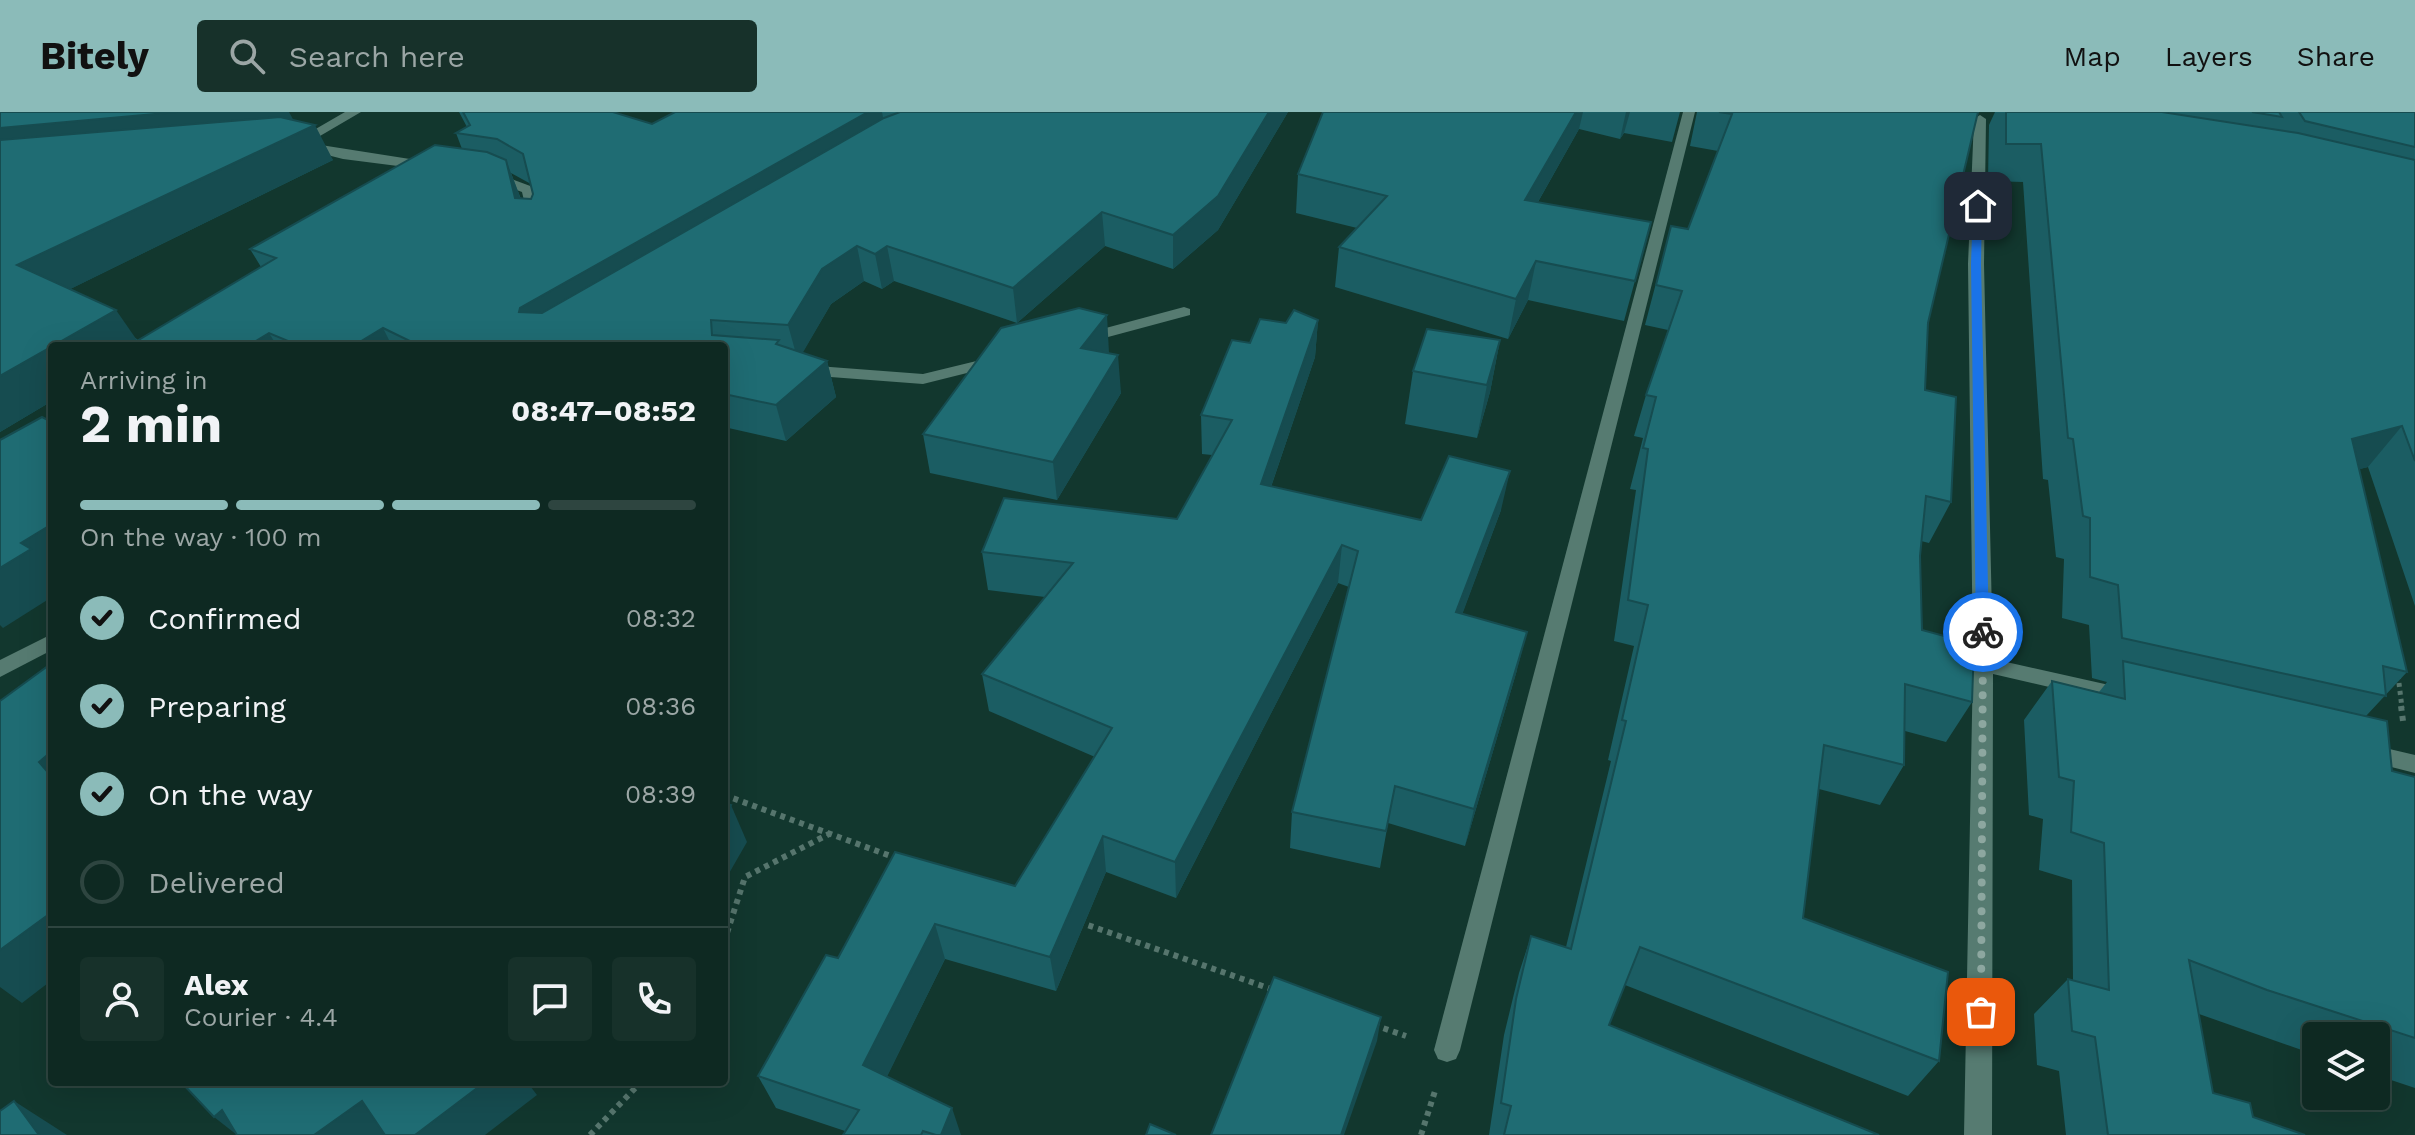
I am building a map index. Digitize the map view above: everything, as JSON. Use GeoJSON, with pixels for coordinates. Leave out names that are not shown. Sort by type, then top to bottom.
{"type":"FeatureCollection","features":[{"type":"Feature","properties":{"kind":"street"},"geometry":{"type":"LineString","coordinates":[[299,145],[355,112]]}},
{"type":"Feature","properties":{"kind":"street"},"geometry":{"type":"LineString","coordinates":[[1447,1050],[1689,112]]}},
{"type":"Feature","properties":{"kind":"street"},"geometry":{"type":"LineString","coordinates":[[1978,1135],[1983,664],[1976,264],[1980,115]]}},
{"type":"Feature","properties":{"kind":"street"},"geometry":{"type":"LineString","coordinates":[[278,146],[299,145],[343,155],[444,168]]}},
{"type":"Feature","properties":{"kind":"street"},"geometry":{"type":"LineString","coordinates":[[473,172],[505,179],[528,190],[537,229]]}},
{"type":"Feature","properties":{"kind":"street"},"geometry":{"type":"LineString","coordinates":[[1068,343],[1184,312]]}},
{"type":"Feature","properties":{"kind":"street"},"geometry":{"type":"LineString","coordinates":[[785,368],[923,379],[1010,358]]}},
{"type":"Feature","properties":{"kind":"street"},"geometry":{"type":"LineString","coordinates":[[0,669],[48,643]]}},
{"type":"Feature","properties":{"kind":"street"},"geometry":{"type":"LineString","coordinates":[[1983,664],[2150,702]]}},
{"type":"Feature","properties":{"kind":"street"},"geometry":{"type":"LineString","coordinates":[[2346,748],[2411,763]]}},
{"type":"Feature","properties":{"kind":"path"},"geometry":{"type":"LineString","coordinates":[[2397,668],[2411,763]]}},
{"type":"Feature","properties":{"kind":"path"},"geometry":{"type":"LineString","coordinates":[[728,796],[904,861]]}},
{"type":"Feature","properties":{"kind":"path"},"geometry":{"type":"LineString","coordinates":[[728,930],[745,877],[829,834]]}},
{"type":"Feature","properties":{"kind":"path"},"geometry":{"type":"LineString","coordinates":[[1070,919],[1281,992]]}},
{"type":"Feature","properties":{"kind":"path"},"geometry":{"type":"LineString","coordinates":[[1371,1024],[1447,1050]]}},
{"type":"Feature","properties":{"kind":"path"},"geometry":{"type":"LineString","coordinates":[[590,1135],[637,1086]]}},
{"type":"Feature","properties":{"kind":"building"},"geometry":{"type":"Polygon","coordinates":[[[0,112],[177,112],[0,128],[0,112]]]}},
{"type":"Feature","properties":{"kind":"building"},"geometry":{"type":"Polygon","coordinates":[[[463,112],[613,112],[652,124],[675,112],[868,112],[520,308],[519,312],[542,313],[884,118],[900,112],[1269,112],[1218,196],[1173,235],[1102,212],[1013,288],[887,246],[875,254],[857,246],[822,269],[788,325],[711,320],[712,335],[779,340],[776,344],[827,361],[776,405],[728,395],[728,342],[412,342],[383,328],[360,342],[290,342],[269,333],[254,342],[137,341],[276,258],[250,249],[435,145],[487,152],[506,160],[515,198],[531,199],[533,194],[523,154],[497,139],[456,133],[470,125],[463,112]]]}},
{"type":"Feature","properties":{"kind":"building"},"geometry":{"type":"Polygon","coordinates":[[[1323,112],[1576,112],[1525,200],[1651,222],[1635,281],[1536,261],[1516,299],[1339,247],[1387,196],[1298,174],[1323,112]]]}},
{"type":"Feature","properties":{"kind":"building"},"geometry":{"type":"Polygon","coordinates":[[[1719,112],[1978,112],[1928,323],[1925,390],[1956,397],[1951,502],[1926,496],[1920,556],[1922,630],[1974,644],[1972,702],[1905,684],[1904,765],[1824,745],[1803,918],[1948,972],[1939,1061],[1640,947],[1609,1025],[1879,1135],[1504,1135],[1511,1106],[1501,1103],[1516,999],[1531,936],[1571,949],[1626,721],[1622,720],[1648,605],[1628,600],[1648,449],[1643,448],[1656,397],[1646,395],[1682,291],[1656,285],[1671,226],[1688,229],[1732,114],[1719,112]]]}},
{"type":"Feature","properties":{"kind":"building"},"geometry":{"type":"Polygon","coordinates":[[[2006,112],[2162,112],[2298,133],[2415,160],[2415,461],[2402,426],[2352,439],[2407,672],[2383,666],[2386,696],[2122,638],[2118,585],[2090,577],[2090,518],[2083,516],[2073,439],[2068,438],[2041,144],[2006,144],[2006,112]]]}},
{"type":"Feature","properties":{"kind":"building"},"geometry":{"type":"Polygon","coordinates":[[[2252,112],[2279,112],[2282,117],[2252,112]]]}},
{"type":"Feature","properties":{"kind":"building"},"geometry":{"type":"Polygon","coordinates":[[[2299,112],[2415,112],[2415,147],[2305,121],[2299,112]]]}},
{"type":"Feature","properties":{"kind":"building"},"geometry":{"type":"Polygon","coordinates":[[[280,117],[315,125],[17,265],[116,310],[60,342],[48,342],[48,349],[0,376],[0,140],[280,117]]]}},
{"type":"Feature","properties":{"kind":"building"},"geometry":{"type":"Polygon","coordinates":[[[1079,308],[1107,315],[1081,348],[1118,355],[1053,462],[923,434],[1001,328],[1079,308]]]}},
{"type":"Feature","properties":{"kind":"building"},"geometry":{"type":"Polygon","coordinates":[[[1294,310],[1318,320],[1261,484],[1421,520],[1449,456],[1510,471],[1456,612],[1527,632],[1474,809],[1395,786],[1386,831],[1292,812],[1358,551],[1342,545],[1175,862],[1103,836],[1050,957],[935,924],[863,1065],[952,1108],[941,1135],[923,1131],[921,1135],[843,1135],[859,1110],[758,1076],[826,955],[838,958],[895,852],[1015,886],[1112,728],[982,674],[1073,563],[982,552],[1004,498],[1177,519],[1232,420],[1201,415],[1232,340],[1250,343],[1260,319],[1286,323],[1294,310]]]}},
{"type":"Feature","properties":{"kind":"building"},"geometry":{"type":"Polygon","coordinates":[[[1427,329],[1500,340],[1487,385],[1413,371],[1427,329]]]}},
{"type":"Feature","properties":{"kind":"building"},"geometry":{"type":"Polygon","coordinates":[[[42,417],[48,420],[48,526],[21,543],[31,549],[0,568],[0,440],[42,417]]]}},
{"type":"Feature","properties":{"kind":"building"},"geometry":{"type":"Polygon","coordinates":[[[2123,661],[2387,721],[2392,771],[2415,777],[2415,1038],[2390,1030],[2390,1022],[2366,1022],[2267,990],[2189,960],[2213,1093],[2250,1103],[2253,1117],[2305,1135],[2108,1135],[2095,1037],[2072,1031],[2068,979],[2109,990],[2104,843],[2071,832],[2074,781],[2059,777],[2052,681],[2125,699],[2123,661]]]}},
{"type":"Feature","properties":{"kind":"building"},"geometry":{"type":"Polygon","coordinates":[[[48,666],[48,754],[39,762],[48,772],[48,915],[0,950],[0,701],[48,666]]]}},
{"type":"Feature","properties":{"kind":"building"},"geometry":{"type":"Polygon","coordinates":[[[1274,977],[1381,1017],[1341,1135],[1211,1135],[1274,977]]]}},
{"type":"Feature","properties":{"kind":"building"},"geometry":{"type":"Polygon","coordinates":[[[185,1086],[480,1086],[415,1135],[385,1135],[362,1101],[314,1135],[237,1135],[222,1110],[214,1117],[185,1086]]]}},
{"type":"Feature","properties":{"kind":"building"},"geometry":{"type":"Polygon","coordinates":[[[14,1101],[39,1135],[0,1135],[0,1111],[14,1101]]]}},
{"type":"Feature","properties":{"kind":"building"},"geometry":{"type":"Polygon","coordinates":[[[1150,1124],[1176,1135],[1146,1135],[1150,1124]]]}},
{"type":"Feature","properties":{"kind":"way so far"},"geometry":{"type":"LineString","coordinates":[[1981,1012],[1983,632]]}},
{"type":"Feature","properties":{"kind":"route"},"geometry":{"type":"LineString","coordinates":[[1978,206],[1976,264],[1983,632]]}}]}
